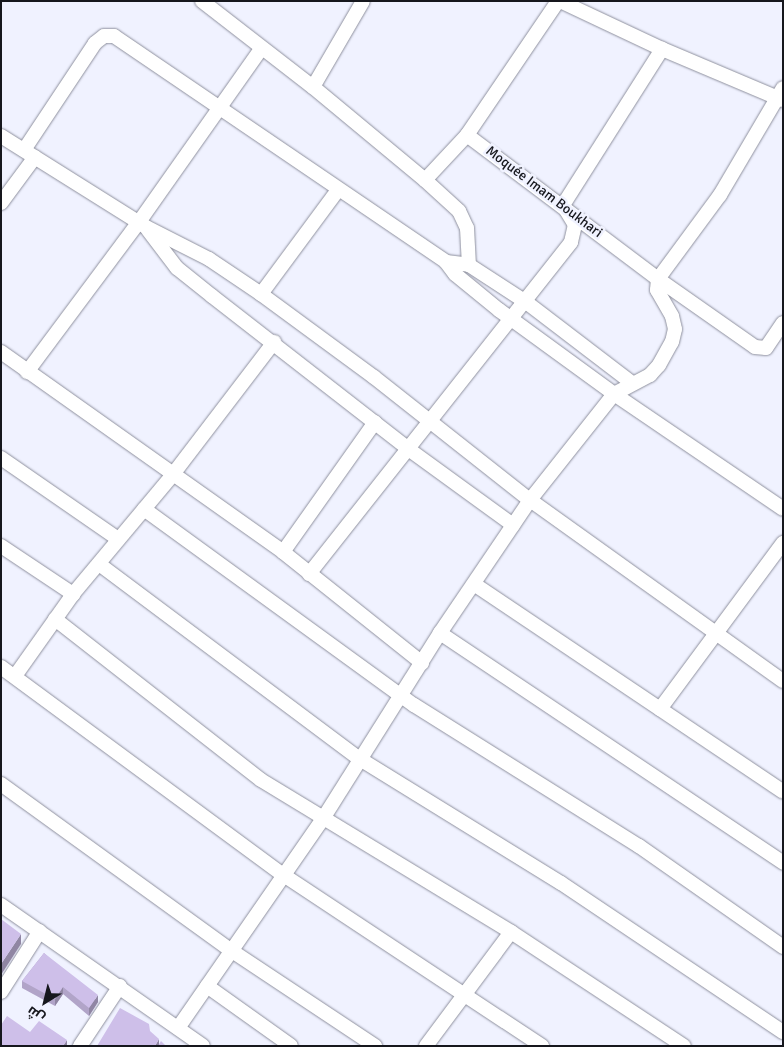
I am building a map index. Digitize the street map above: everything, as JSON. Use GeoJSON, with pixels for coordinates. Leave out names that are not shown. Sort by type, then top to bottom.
{"type":"FeatureCollection","features":[{"type":"Feature","properties":{"kind":"street"},"geometry":{"type":"LineString","coordinates":[[202,1],[261,49],[313,87],[425,180],[459,211],[468,228],[469,265]]}},
{"type":"Feature","properties":{"kind":"street"},"geometry":{"type":"LineString","coordinates":[[313,87],[363,1]]}},
{"type":"Feature","properties":{"kind":"street"},"geometry":{"type":"LineString","coordinates":[[178,1028],[232,952],[282,874],[324,817],[440,633],[530,500],[614,394],[650,375],[659,365],[672,342],[675,329],[672,316],[657,290],[658,279],[720,195],[781,95],[662,49],[578,5],[559,1],[467,135],[425,180]]}},
{"type":"Feature","properties":{"kind":"street"},"geometry":{"type":"LineString","coordinates":[[1,203],[95,43],[104,36],[114,36],[217,108],[446,262],[463,282],[512,320],[614,394],[783,509]]}},
{"type":"Feature","properties":{"kind":"street"},"geometry":{"type":"LineString","coordinates":[[27,372],[142,225],[217,108],[261,49]]}},
{"type":"Feature","properties":{"kind":"street"},"geometry":{"type":"LineString","coordinates":[[309,574],[407,448],[512,320],[575,234],[575,225],[563,205],[662,49]]}},
{"type":"Feature","properties":{"kind":"street","name":"Moquée Imam Boukhari"},"geometry":{"type":"LineString","coordinates":[[467,135],[563,205],[658,279],[759,349],[766,348],[783,323]]}},
{"type":"Feature","properties":{"kind":"street"},"geometry":{"type":"LineString","coordinates":[[1,136],[142,225],[209,259],[261,294],[530,500],[783,681]]}},
{"type":"Feature","properties":{"kind":"street"},"geometry":{"type":"LineString","coordinates":[[261,294],[338,190]]}},
{"type":"Feature","properties":{"kind":"street"},"geometry":{"type":"LineString","coordinates":[[142,225],[177,268],[274,342],[407,448],[513,525]]}},
{"type":"Feature","properties":{"kind":"street"},"geometry":{"type":"LineString","coordinates":[[446,262],[469,265],[526,302],[632,383]]}},
{"type":"Feature","properties":{"kind":"street"},"geometry":{"type":"LineString","coordinates":[[15,676],[73,594],[174,473],[274,342]]}},
{"type":"Feature","properties":{"kind":"street"},"geometry":{"type":"LineString","coordinates":[[1,352],[283,552],[422,663]]}},
{"type":"Feature","properties":{"kind":"street"},"geometry":{"type":"LineString","coordinates":[[283,552],[375,422]]}},
{"type":"Feature","properties":{"kind":"street"},"geometry":{"type":"LineString","coordinates":[[1,458],[118,539]]}},
{"type":"Feature","properties":{"kind":"street"},"geometry":{"type":"LineString","coordinates":[[144,509],[401,696],[639,846],[783,947]]}},
{"type":"Feature","properties":{"kind":"street"},"geometry":{"type":"LineString","coordinates":[[660,709],[717,635],[783,543]]}},
{"type":"Feature","properties":{"kind":"street"},"geometry":{"type":"LineString","coordinates":[[1,546],[73,594]]}},
{"type":"Feature","properties":{"kind":"street"},"geometry":{"type":"LineString","coordinates":[[99,564],[360,759],[561,883],[783,1032]]}},
{"type":"Feature","properties":{"kind":"street"},"geometry":{"type":"LineString","coordinates":[[474,584],[783,792]]}},
{"type":"Feature","properties":{"kind":"street"},"geometry":{"type":"LineString","coordinates":[[55,619],[261,780],[511,932],[684,1046]]}},
{"type":"Feature","properties":{"kind":"street"},"geometry":{"type":"LineString","coordinates":[[440,633],[783,863]]}},
{"type":"Feature","properties":{"kind":"street"},"geometry":{"type":"LineString","coordinates":[[1,667],[282,874],[468,994],[542,1046]]}},
{"type":"Feature","properties":{"kind":"street"},"geometry":{"type":"LineString","coordinates":[[1,784],[232,952],[375,1046]]}},
{"type":"Feature","properties":{"kind":"street"},"geometry":{"type":"LineString","coordinates":[[1,905],[120,986],[197,1044]]}},
{"type":"Feature","properties":{"kind":"street"},"geometry":{"type":"LineString","coordinates":[[1,992],[40,930]]}},
{"type":"Feature","properties":{"kind":"street"},"geometry":{"type":"LineString","coordinates":[[426,1046],[468,994],[511,932]]}},
{"type":"Feature","properties":{"kind":"street"},"geometry":{"type":"LineString","coordinates":[[80,1046],[120,986]]}},
{"type":"Feature","properties":{"kind":"street"},"geometry":{"type":"LineString","coordinates":[[207,986],[291,1046]]}},
{"type":"Feature","properties":{"kind":"building"},"geometry":{"type":"Polygon","coordinates":[[[1,919],[21,934],[1,964],[1,919]]]}},
{"type":"Feature","properties":{"kind":"building"},"geometry":{"type":"Polygon","coordinates":[[[44,953],[98,995],[89,1008],[63,987],[55,999],[22,981],[44,953]]]}},
{"type":"Feature","properties":{"kind":"building"},"geometry":{"type":"Polygon","coordinates":[[[120,1008],[149,1024],[150,1031],[159,1039],[155,1046],[97,1046],[120,1008]]]}},
{"type":"Feature","properties":{"kind":"building"},"geometry":{"type":"Polygon","coordinates":[[[7,1016],[30,1032],[39,1021],[67,1040],[63,1046],[1,1046],[1,1025],[7,1016]]]}},
{"type":"Feature","properties":{"kind":"building"},"geometry":{"type":"Polygon","coordinates":[[[161,1041],[166,1046],[158,1046],[161,1041]]]}}]}
